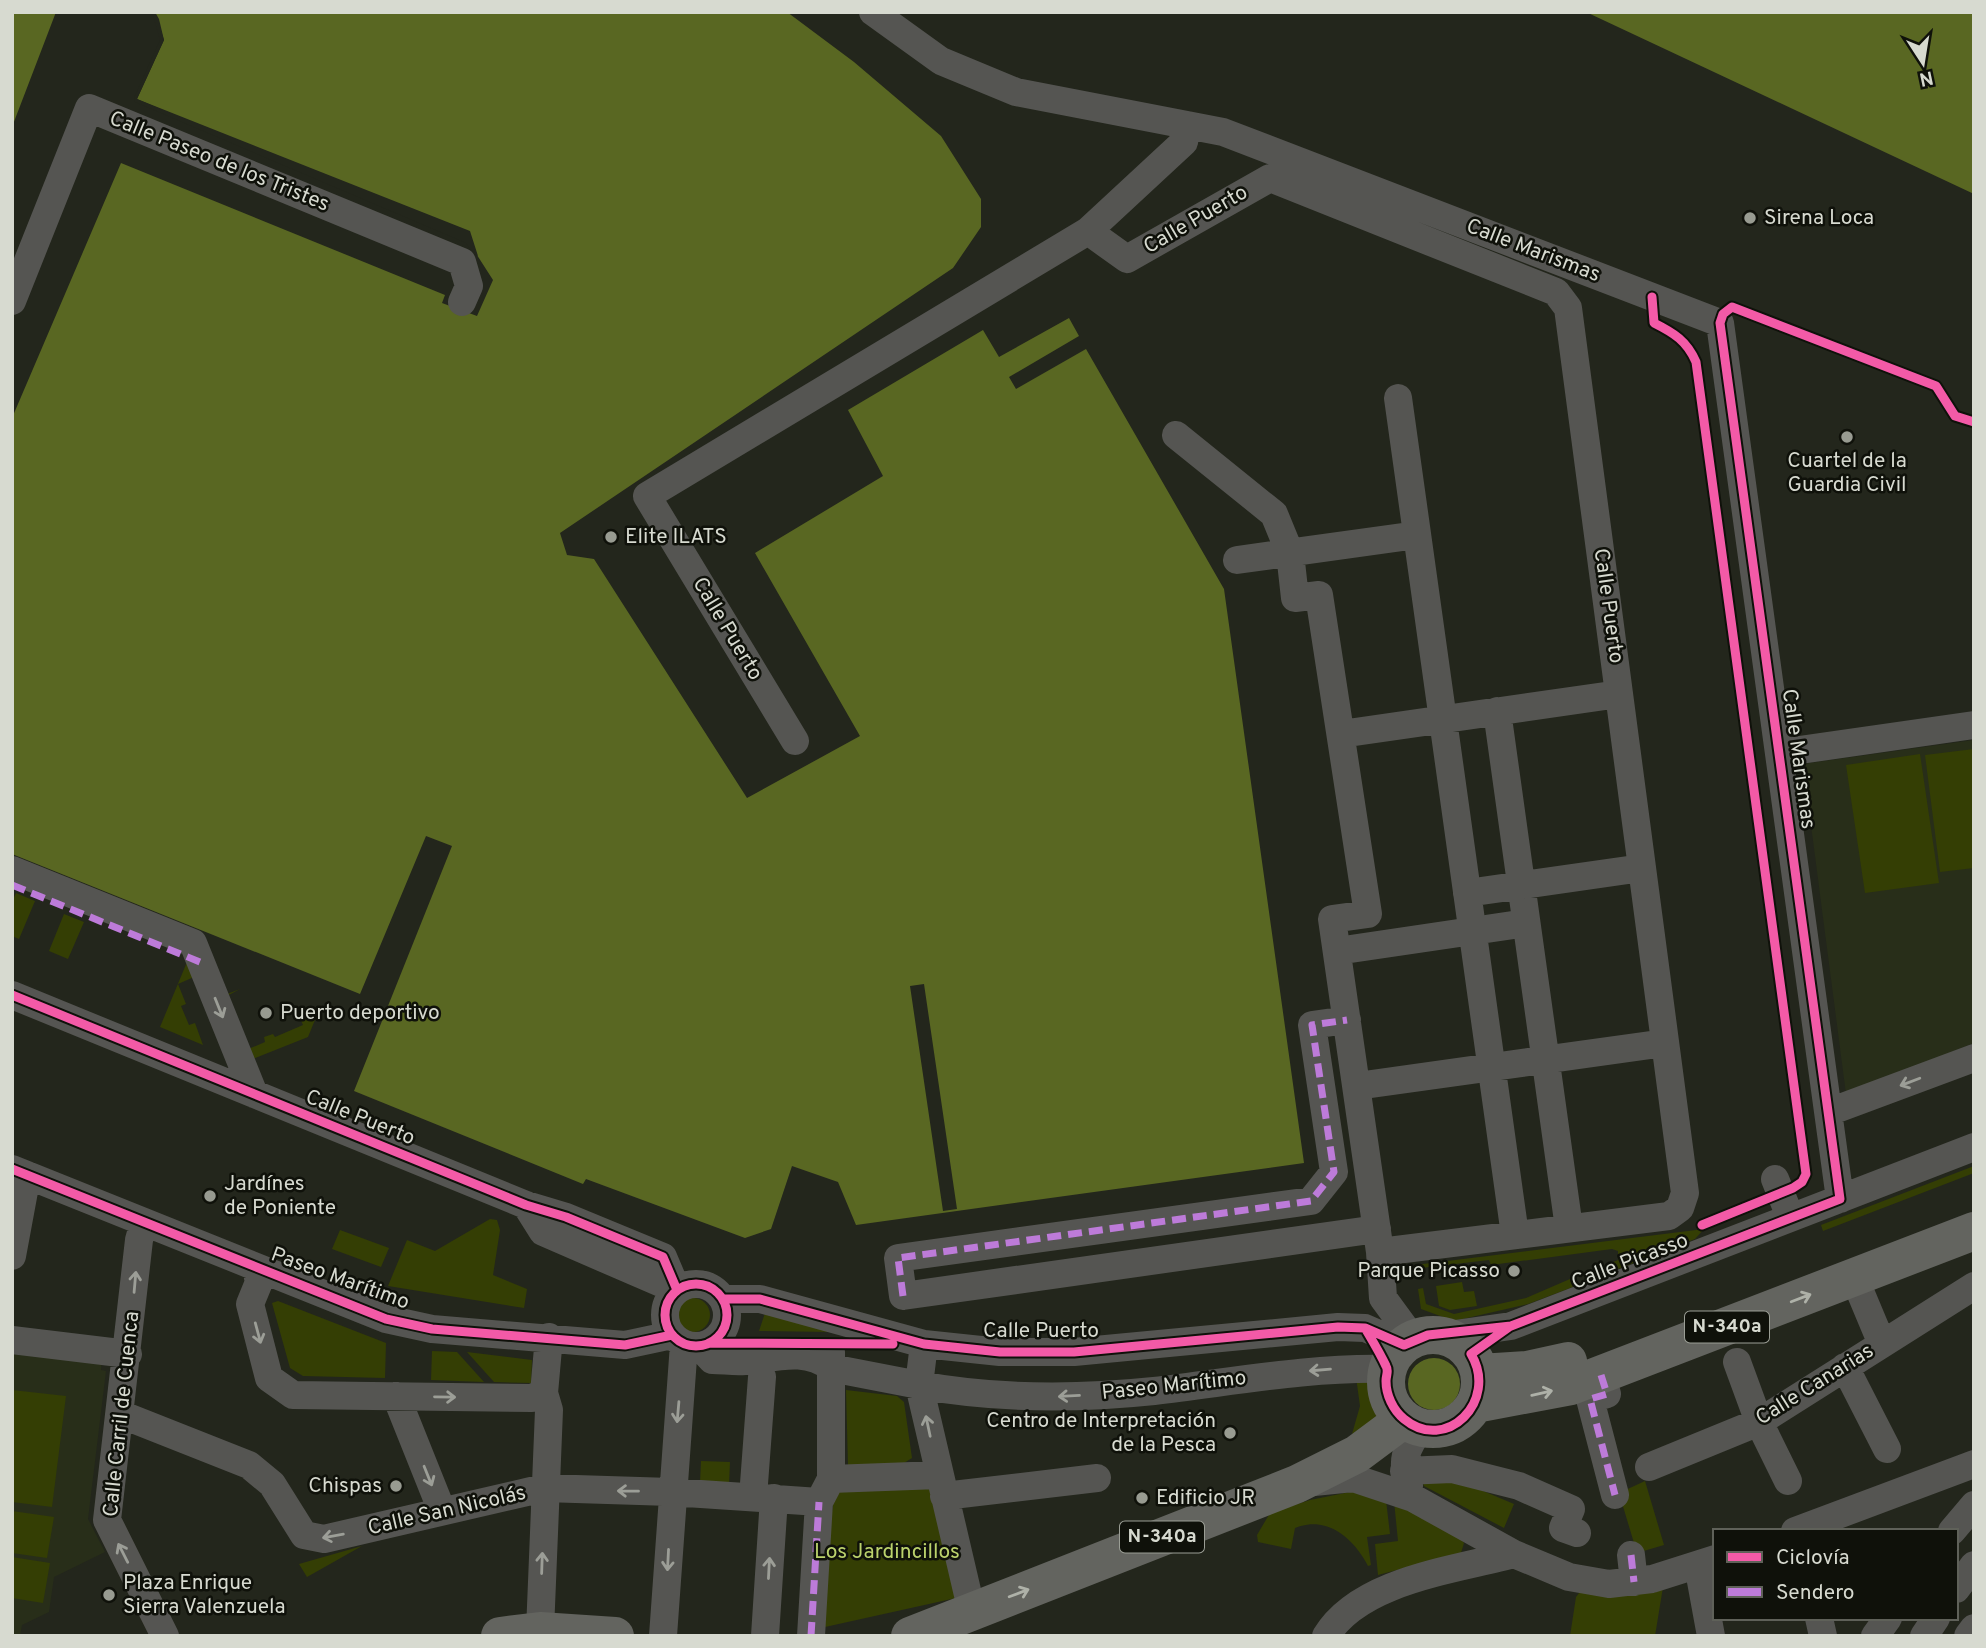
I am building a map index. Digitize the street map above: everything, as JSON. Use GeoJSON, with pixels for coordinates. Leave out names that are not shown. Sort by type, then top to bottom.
{"type":"FeatureCollection","features":[{"type":"Feature","properties":{"kind":"highway","name":"N-340a"},"geometry":{"type":"LineString","coordinates":[[1439,1360],[1527,1370],[1570,1360],[1974,1203]]}},
{"type":"Feature","properties":{"kind":"highway","name":"N-340a"},"geometry":{"type":"LineString","coordinates":[[1439,1360],[1532,1395],[1601,1375],[1974,1231]]}},
{"type":"Feature","properties":{"kind":"highway","name":"N-340a"},"geometry":{"type":"LineString","coordinates":[[910,1636],[1297,1484],[1413,1423],[1450,1426],[1462,1419],[1439,1360]]}},
{"type":"Feature","properties":{"kind":"highway"},"geometry":{"type":"LineString","coordinates":[[1413,1423],[1388,1396],[1439,1360]]}},
{"type":"Feature","properties":{"kind":"highway"},"geometry":{"type":"LineString","coordinates":[[500,1636],[540,1631],[615,1636]]}},
{"type":"Feature","properties":{"kind":"street","name":"Calle Marismas"},"geometry":{"type":"LineString","coordinates":[[873,12],[941,61],[1016,92],[1223,132],[1720,323],[1840,1199]]}},
{"type":"Feature","properties":{"kind":"street","name":"Calle Paseo de los Tristes"},"geometry":{"type":"LineString","coordinates":[[12,300],[89,108],[462,262],[469,286],[463,302]]}},
{"type":"Feature","properties":{"kind":"street"},"geometry":{"type":"LineString","coordinates":[[1088,231],[1184,142],[1187,125]]}},
{"type":"Feature","properties":{"kind":"street","name":"Calle Puerto"},"geometry":{"type":"LineString","coordinates":[[795,741],[647,496],[1088,231],[1127,259],[1270,178],[1556,292],[1568,308],[1685,1194],[1680,1209],[1669,1216],[1515,1235],[1379,1240],[903,1296],[898,1258],[1311,1201],[1334,1172],[1312,1025],[1347,1020]]}},
{"type":"Feature","properties":{"kind":"street"},"geometry":{"type":"LineString","coordinates":[[1398,398],[1515,1235]]}},
{"type":"Feature","properties":{"kind":"street"},"geometry":{"type":"LineString","coordinates":[[1176,435],[1274,514],[1290,552],[1295,598],[1319,595],[1368,914],[1332,919],[1379,1240],[1383,1298],[1439,1360]]}},
{"type":"Feature","properties":{"kind":"street"},"geometry":{"type":"LineString","coordinates":[[1237,560],[1417,535]]}},
{"type":"Feature","properties":{"kind":"street","name":"Calle Puerto"},"geometry":{"type":"LineString","coordinates":[[1341,734],[1619,694]]}},
{"type":"Feature","properties":{"kind":"street"},"geometry":{"type":"LineString","coordinates":[[1497,711],[1569,1228]]}},
{"type":"Feature","properties":{"kind":"street"},"geometry":{"type":"LineString","coordinates":[[1779,753],[1974,724]]}},
{"type":"Feature","properties":{"kind":"street"},"geometry":{"type":"LineString","coordinates":[[1467,893],[1642,868]]}},
{"type":"Feature","properties":{"kind":"street"},"geometry":{"type":"LineString","coordinates":[[12,870],[193,943],[254,1094]]}},
{"type":"Feature","properties":{"kind":"street"},"geometry":{"type":"LineString","coordinates":[[12,885],[200,962]]}},
{"type":"Feature","properties":{"kind":"street"},"geometry":{"type":"LineString","coordinates":[[1337,951],[1526,923]]}},
{"type":"Feature","properties":{"kind":"street","name":"Calle Puerto"},"geometry":{"type":"LineString","coordinates":[[12,995],[526,1205],[566,1217],[663,1257],[677,1290]]}},
{"type":"Feature","properties":{"kind":"street"},"geometry":{"type":"LineString","coordinates":[[1357,1086],[1665,1043]]}},
{"type":"Feature","properties":{"kind":"street"},"geometry":{"type":"LineString","coordinates":[[1829,1112],[1974,1058]]}},
{"type":"Feature","properties":{"kind":"street","name":"Calle Picasso"},"geometry":{"type":"LineString","coordinates":[[1439,1360],[1511,1326],[1974,1147]]}},
{"type":"Feature","properties":{"kind":"street"},"geometry":{"type":"LineString","coordinates":[[12,1256],[20,1172]]}},
{"type":"Feature","properties":{"kind":"street","name":"Paseo Marítimo"},"geometry":{"type":"LineString","coordinates":[[20,1172],[386,1319],[432,1329],[625,1345],[691,1342]]}},
{"type":"Feature","properties":{"kind":"street"},"geometry":{"type":"LineString","coordinates":[[1775,1179],[1787,1209]]}},
{"type":"Feature","properties":{"kind":"street","name":"Calle Carril de Cuenca"},"geometry":{"type":"LineString","coordinates":[[144,1222],[139,1240],[107,1520],[165,1636]]}},
{"type":"Feature","properties":{"kind":"street","name":"Paseo Marítimo"},"geometry":{"type":"LineString","coordinates":[[257,1268],[259,1282],[250,1304],[270,1378],[293,1395],[532,1398],[544,1393]]}},
{"type":"Feature","properties":{"kind":"street"},"geometry":{"type":"LineString","coordinates":[[1854,1277],[1882,1344]]}},
{"type":"Feature","properties":{"kind":"street"},"geometry":{"type":"LineString","coordinates":[[691,1342],[717,1338],[727,1319],[723,1299],[707,1286],[696,1284],[677,1290],[666,1306],[664,1316],[691,1342],[712,1360],[743,1361],[781,1355],[819,1358],[924,1344],[919,1385],[972,1612]]}},
{"type":"Feature","properties":{"kind":"street","name":"Calle Canarias"},"geometry":{"type":"LineString","coordinates":[[1649,1467],[1759,1422],[1974,1286]]}},
{"type":"Feature","properties":{"kind":"street","name":"Calle Puerto"},"geometry":{"type":"LineString","coordinates":[[723,1299],[760,1299],[924,1344],[1000,1352],[1074,1352],[1338,1327],[1364,1328],[1439,1360]]}},
{"type":"Feature","properties":{"kind":"street"},"geometry":{"type":"LineString","coordinates":[[540,1631],[544,1488],[550,1410],[544,1393],[549,1337]]}},
{"type":"Feature","properties":{"kind":"street"},"geometry":{"type":"LineString","coordinates":[[12,1340],[128,1354]]}},
{"type":"Feature","properties":{"kind":"street"},"geometry":{"type":"LineString","coordinates":[[663,1636],[671,1492],[691,1342]]}},
{"type":"Feature","properties":{"kind":"street"},"geometry":{"type":"LineString","coordinates":[[811,1636],[825,1490],[831,1355]]}},
{"type":"Feature","properties":{"kind":"street","name":"Paseo Marítimo"},"geometry":{"type":"LineString","coordinates":[[831,1355],[919,1385],[952,1391],[1051,1396],[1151,1391],[1324,1369],[1439,1360]]}},
{"type":"Feature","properties":{"kind":"street"},"geometry":{"type":"LineString","coordinates":[[1737,1362],[1759,1422],[1788,1481]]}},
{"type":"Feature","properties":{"kind":"street"},"geometry":{"type":"LineString","coordinates":[[1845,1367],[1887,1449]]}},
{"type":"Feature","properties":{"kind":"street"},"geometry":{"type":"LineString","coordinates":[[1601,1375],[1607,1394],[1590,1399],[1615,1495]]}},
{"type":"Feature","properties":{"kind":"street"},"geometry":{"type":"LineString","coordinates":[[762,1377],[765,1636]]}},
{"type":"Feature","properties":{"kind":"street"},"geometry":{"type":"LineString","coordinates":[[396,1396],[442,1511]]}},
{"type":"Feature","properties":{"kind":"street","name":"Calle San Nicolás"},"geometry":{"type":"LineString","coordinates":[[120,1414],[249,1465],[272,1485],[304,1535],[324,1539],[544,1488],[763,1498],[825,1490],[1097,1478]]}},
{"type":"Feature","properties":{"kind":"street"},"geometry":{"type":"LineString","coordinates":[[1413,1423],[1402,1461],[1413,1499]]}},
{"type":"Feature","properties":{"kind":"street"},"geometry":{"type":"LineString","coordinates":[[1801,1529],[1974,1464]]}},
{"type":"Feature","properties":{"kind":"street"},"geometry":{"type":"LineString","coordinates":[[1404,1471],[1452,1469],[1519,1486],[1572,1509],[1563,1528],[1577,1533]]}},
{"type":"Feature","properties":{"kind":"street"},"geometry":{"type":"LineString","coordinates":[[1297,1484],[1353,1478],[1413,1499],[1514,1554],[1569,1577],[1609,1584],[1632,1568],[1652,1580],[1706,1562],[1711,1636]]}},
{"type":"Feature","properties":{"kind":"street"},"geometry":{"type":"LineString","coordinates":[[1954,1529],[1974,1505]]}},
{"type":"Feature","properties":{"kind":"street"},"geometry":{"type":"LineString","coordinates":[[1326,1636],[1336,1620],[1376,1591],[1514,1554]]}},
{"type":"Feature","properties":{"kind":"street"},"geometry":{"type":"LineString","coordinates":[[1875,1636],[1887,1620]]}},
{"type":"Feature","properties":{"kind":"street"},"geometry":{"type":"LineString","coordinates":[[1924,1636],[1935,1620]]}},
{"type":"Feature","properties":{"kind":"street"},"geometry":{"type":"LineString","coordinates":[[1968,1636],[1974,1628]]}},
{"type":"Feature","properties":{"kind":"shaded area"},"geometry":{"type":"Polygon","coordinates":[[[12,12],[56,12],[12,127],[12,12]]]}},
{"type":"Feature","properties":{"kind":"shaded area"},"geometry":{"type":"Polygon","coordinates":[[[155,12],[787,12],[854,62],[941,136],[981,199],[981,227],[953,268],[560,533],[567,555],[594,559],[747,798],[860,736],[755,553],[883,476],[848,410],[983,330],[999,357],[1069,318],[1079,336],[1009,377],[1016,389],[1086,349],[1224,589],[1304,1163],[856,1225],[838,1182],[792,1166],[771,1229],[745,1238],[586,1179],[583,1184],[354,1091],[452,846],[426,836],[360,994],[12,854],[12,418],[121,163],[445,295],[442,303],[477,316],[493,280],[468,241],[137,99],[164,40],[155,12]]]}},
{"type":"Feature","properties":{"kind":"shaded area"},"geometry":{"type":"Polygon","coordinates":[[[1586,12],[1974,12],[1974,194],[1586,12]]]}},
{"type":"Feature","properties":{"kind":"shaded area"},"geometry":{"type":"Polygon","coordinates":[[[1974,740],[1974,1043],[1846,1094],[1803,764],[1974,740]]]}},
{"type":"Feature","properties":{"kind":"shaded area"},"geometry":{"type":"Polygon","coordinates":[[[12,1346],[102,1358],[101,1370],[106,1371],[88,1519],[105,1552],[54,1577],[49,1612],[22,1625],[20,1636],[12,1636],[12,1346]]]}},
{"type":"Feature","properties":{"kind":"shaded area"},"geometry":{"type":"Polygon","coordinates":[[[1434,1358],[1444,1360],[1452,1366],[1458,1374],[1458,1394],[1452,1402],[1444,1408],[1434,1410],[1424,1408],[1416,1402],[1410,1394],[1408,1384],[1410,1374],[1416,1366],[1424,1360],[1434,1358]]]}},
{"type":"Feature","properties":{"kind":"green space"},"geometry":{"type":"Polygon","coordinates":[[[1974,749],[1974,868],[1940,872],[1925,755],[1974,749]]]}},
{"type":"Feature","properties":{"kind":"green space"},"geometry":{"type":"Polygon","coordinates":[[[1920,754],[1939,883],[1865,893],[1846,765],[1920,754]]]}},
{"type":"Feature","properties":{"kind":"green space"},"geometry":{"type":"Polygon","coordinates":[[[16,893],[35,901],[19,939],[12,936],[12,902],[16,893]]]}},
{"type":"Feature","properties":{"kind":"green space"},"geometry":{"type":"Polygon","coordinates":[[[64,914],[84,922],[68,959],[49,951],[64,914]]]}},
{"type":"Feature","properties":{"kind":"green space"},"geometry":{"type":"Polygon","coordinates":[[[187,962],[194,977],[178,984],[186,1004],[181,1006],[189,1025],[195,1023],[203,1045],[160,1027],[187,962]]]}},
{"type":"Feature","properties":{"kind":"green space"},"geometry":{"type":"Polygon","coordinates":[[[240,989],[225,997],[246,1050],[265,1042],[264,1037],[273,1034],[275,1037],[303,1025],[296,1009],[300,1008],[317,1015],[308,1037],[248,1061],[222,996],[240,989]]]}},
{"type":"Feature","properties":{"kind":"green space"},"geometry":{"type":"Polygon","coordinates":[[[1974,1166],[1974,1173],[1823,1231],[1821,1225],[1974,1166]]]}},
{"type":"Feature","properties":{"kind":"green space"},"geometry":{"type":"Polygon","coordinates":[[[490,1219],[497,1220],[500,1230],[493,1275],[527,1289],[524,1308],[388,1286],[407,1240],[435,1251],[490,1219]]]}},
{"type":"Feature","properties":{"kind":"green space"},"geometry":{"type":"Polygon","coordinates":[[[1704,1229],[1695,1239],[1587,1281],[1584,1274],[1618,1260],[1618,1251],[1612,1249],[1491,1265],[1489,1260],[1421,1268],[1421,1277],[1417,1278],[1415,1265],[1704,1229]]]}},
{"type":"Feature","properties":{"kind":"green space"},"geometry":{"type":"Polygon","coordinates":[[[340,1230],[389,1248],[381,1267],[332,1249],[340,1230]]]}},
{"type":"Feature","properties":{"kind":"green space"},"geometry":{"type":"Polygon","coordinates":[[[1570,1279],[1573,1287],[1528,1304],[1454,1321],[1421,1309],[1418,1289],[1423,1288],[1426,1304],[1454,1314],[1526,1298],[1570,1279]]]}},
{"type":"Feature","properties":{"kind":"green space"},"geometry":{"type":"Polygon","coordinates":[[[1462,1282],[1464,1292],[1474,1291],[1477,1306],[1450,1310],[1439,1306],[1436,1286],[1462,1282]]]}},
{"type":"Feature","properties":{"kind":"green space"},"geometry":{"type":"Polygon","coordinates":[[[693,1298],[705,1303],[710,1315],[705,1327],[693,1332],[681,1327],[676,1315],[681,1303],[693,1298]]]}},
{"type":"Feature","properties":{"kind":"green space"},"geometry":{"type":"Polygon","coordinates":[[[278,1301],[386,1343],[385,1378],[303,1376],[290,1368],[272,1303],[278,1301]]]}},
{"type":"Feature","properties":{"kind":"green space"},"geometry":{"type":"Polygon","coordinates":[[[765,1313],[831,1332],[759,1331],[765,1313]]]}},
{"type":"Feature","properties":{"kind":"green space"},"geometry":{"type":"Polygon","coordinates":[[[432,1351],[457,1352],[484,1382],[431,1380],[432,1351]]]}},
{"type":"Feature","properties":{"kind":"green space"},"geometry":{"type":"Polygon","coordinates":[[[467,1352],[532,1360],[531,1383],[494,1382],[467,1352]]]}},
{"type":"Feature","properties":{"kind":"green space"},"geometry":{"type":"Polygon","coordinates":[[[1373,1376],[1383,1413],[1352,1434],[1360,1406],[1356,1377],[1373,1376]]]}},
{"type":"Feature","properties":{"kind":"green space"},"geometry":{"type":"Polygon","coordinates":[[[12,1390],[66,1396],[52,1507],[12,1502],[12,1390]]]}},
{"type":"Feature","properties":{"kind":"green space"},"geometry":{"type":"Polygon","coordinates":[[[846,1390],[897,1396],[904,1402],[912,1458],[904,1463],[848,1466],[846,1390]]]}},
{"type":"Feature","properties":{"kind":"green space"},"geometry":{"type":"Polygon","coordinates":[[[701,1461],[730,1462],[729,1485],[700,1483],[701,1461]]]}},
{"type":"Feature","properties":{"kind":"green space"},"geometry":{"type":"Polygon","coordinates":[[[1438,1472],[1514,1504],[1504,1528],[1424,1486],[1422,1481],[1438,1472]]]}},
{"type":"Feature","properties":{"kind":"green space","name":"Los Jardincillos"},"geometry":{"type":"Polygon","coordinates":[[[931,1481],[956,1598],[816,1629],[835,1490],[931,1481]]]}},
{"type":"Feature","properties":{"kind":"green space"},"geometry":{"type":"Polygon","coordinates":[[[1645,1481],[1664,1545],[1637,1553],[1619,1493],[1645,1481]]]}},
{"type":"Feature","properties":{"kind":"green space"},"geometry":{"type":"Polygon","coordinates":[[[1355,1491],[1386,1500],[1390,1534],[1367,1537],[1371,1565],[1368,1566],[1347,1539],[1329,1527],[1307,1525],[1295,1528],[1291,1549],[1258,1542],[1257,1535],[1270,1513],[1310,1500],[1355,1491]]]}},
{"type":"Feature","properties":{"kind":"green space"},"geometry":{"type":"Polygon","coordinates":[[[1394,1501],[1460,1538],[1464,1543],[1461,1553],[1378,1575],[1375,1544],[1398,1541],[1394,1501]]]}},
{"type":"Feature","properties":{"kind":"green space"},"geometry":{"type":"Polygon","coordinates":[[[12,1511],[54,1517],[47,1558],[12,1553],[12,1511]]]}},
{"type":"Feature","properties":{"kind":"green space"},"geometry":{"type":"Polygon","coordinates":[[[362,1546],[307,1577],[299,1564],[362,1546]]]}},
{"type":"Feature","properties":{"kind":"green space"},"geometry":{"type":"Polygon","coordinates":[[[12,1557],[50,1563],[43,1603],[12,1598],[12,1557]]]}},
{"type":"Feature","properties":{"kind":"green space"},"geometry":{"type":"Polygon","coordinates":[[[1663,1587],[1655,1636],[1570,1636],[1576,1597],[1583,1588],[1663,1587]]]}},
{"type":"Feature","properties":{"kind":"pier"},"geometry":{"type":"Polygon","coordinates":[[[152,12],[155,12],[159,19],[164,40],[137,99],[470,231],[478,256],[473,254],[466,243],[135,102],[134,98],[160,40],[152,12]]]}},
{"type":"Feature","properties":{"kind":"pier"},"geometry":{"type":"Polygon","coordinates":[[[924,984],[957,1209],[943,1211],[910,986],[924,984]]]}},
{"type":"Feature","properties":{"kind":"marked path"},"geometry":{"type":"LineString","coordinates":[[12,885],[200,962]]}},
{"type":"Feature","properties":{"kind":"marked path"},"geometry":{"type":"LineString","coordinates":[[903,1296],[898,1258],[1311,1201],[1334,1172],[1312,1025],[1347,1020]]}},
{"type":"Feature","properties":{"kind":"marked path"},"geometry":{"type":"LineString","coordinates":[[1601,1375],[1607,1394],[1590,1399],[1615,1495]]}},
{"type":"Feature","properties":{"kind":"marked path"},"geometry":{"type":"LineString","coordinates":[[811,1636],[819,1502]]}},
{"type":"Feature","properties":{"kind":"marked path"},"geometry":{"type":"LineString","coordinates":[[1631,1555],[1634,1582]]}},
{"type":"Feature","properties":{"kind":"cycle path"},"geometry":{"type":"LineString","coordinates":[[1652,297],[1654,323],[1679,338],[1696,362],[1806,1174],[1802,1182],[1793,1188],[1702,1225]]}},
{"type":"Feature","properties":{"kind":"cycle path"},"geometry":{"type":"LineString","coordinates":[[723,1299],[760,1299],[924,1344],[1000,1352],[1074,1352],[1338,1327],[1365,1328],[1404,1345],[1428,1335],[1511,1326],[1840,1199],[1720,323],[1723,314],[1732,307],[1936,386],[1955,416],[1974,422]]}},
{"type":"Feature","properties":{"kind":"cycle path"},"geometry":{"type":"LineString","coordinates":[[12,995],[526,1205],[566,1217],[663,1257],[677,1290]]}},
{"type":"Feature","properties":{"kind":"cycle path"},"geometry":{"type":"LineString","coordinates":[[12,1169],[386,1319],[432,1329],[625,1345],[672,1335]]}},
{"type":"Feature","properties":{"kind":"cycle path"},"geometry":{"type":"LineString","coordinates":[[696,1284],[708,1286],[718,1293],[725,1303],[727,1315],[725,1327],[718,1337],[708,1344],[696,1346],[684,1344],[674,1337],[667,1327],[665,1315],[667,1303],[674,1293],[684,1286],[696,1284]]}},
{"type":"Feature","properties":{"kind":"cycle path"},"geometry":{"type":"LineString","coordinates":[[1365,1328],[1387,1368],[1387,1392],[1397,1411],[1404,1419],[1420,1428],[1436,1430],[1451,1426],[1464,1417],[1473,1404],[1478,1389],[1478,1372],[1471,1354],[1509,1327]]}},
{"type":"Feature","properties":{"kind":"cycle path"},"geometry":{"type":"LineString","coordinates":[[709,1343],[893,1344]]}},
{"type":"Feature","properties":{"kind":"place","name":"Sirena Loca"},"geometry":{"type":"Point","coordinates":[1750,218]}},
{"type":"Feature","properties":{"kind":"place","name":"Cuartel de la Guardia Civil"},"geometry":{"type":"Point","coordinates":[1847,437]}},
{"type":"Feature","properties":{"kind":"place","name":"Elite ILATS"},"geometry":{"type":"Point","coordinates":[611,537]}},
{"type":"Feature","properties":{"kind":"place","name":"Puerto deportivo"},"geometry":{"type":"Point","coordinates":[266,1013]}},
{"type":"Feature","properties":{"kind":"place","name":"Jardínes de Poniente"},"geometry":{"type":"Point","coordinates":[210,1196]}},
{"type":"Feature","properties":{"kind":"place","name":"Parque Picasso"},"geometry":{"type":"Point","coordinates":[1514,1271]}},
{"type":"Feature","properties":{"kind":"place","name":"Centro de Interpretación de la Pesca"},"geometry":{"type":"Point","coordinates":[1230,1433]}},
{"type":"Feature","properties":{"kind":"place","name":"Chispas"},"geometry":{"type":"Point","coordinates":[396,1486]}},
{"type":"Feature","properties":{"kind":"place","name":"Edificio JR"},"geometry":{"type":"Point","coordinates":[1142,1498]}},
{"type":"Feature","properties":{"kind":"place","name":"Plaza Enrique Sierra Valenzuela"},"geometry":{"type":"Point","coordinates":[109,1595]}}]}
